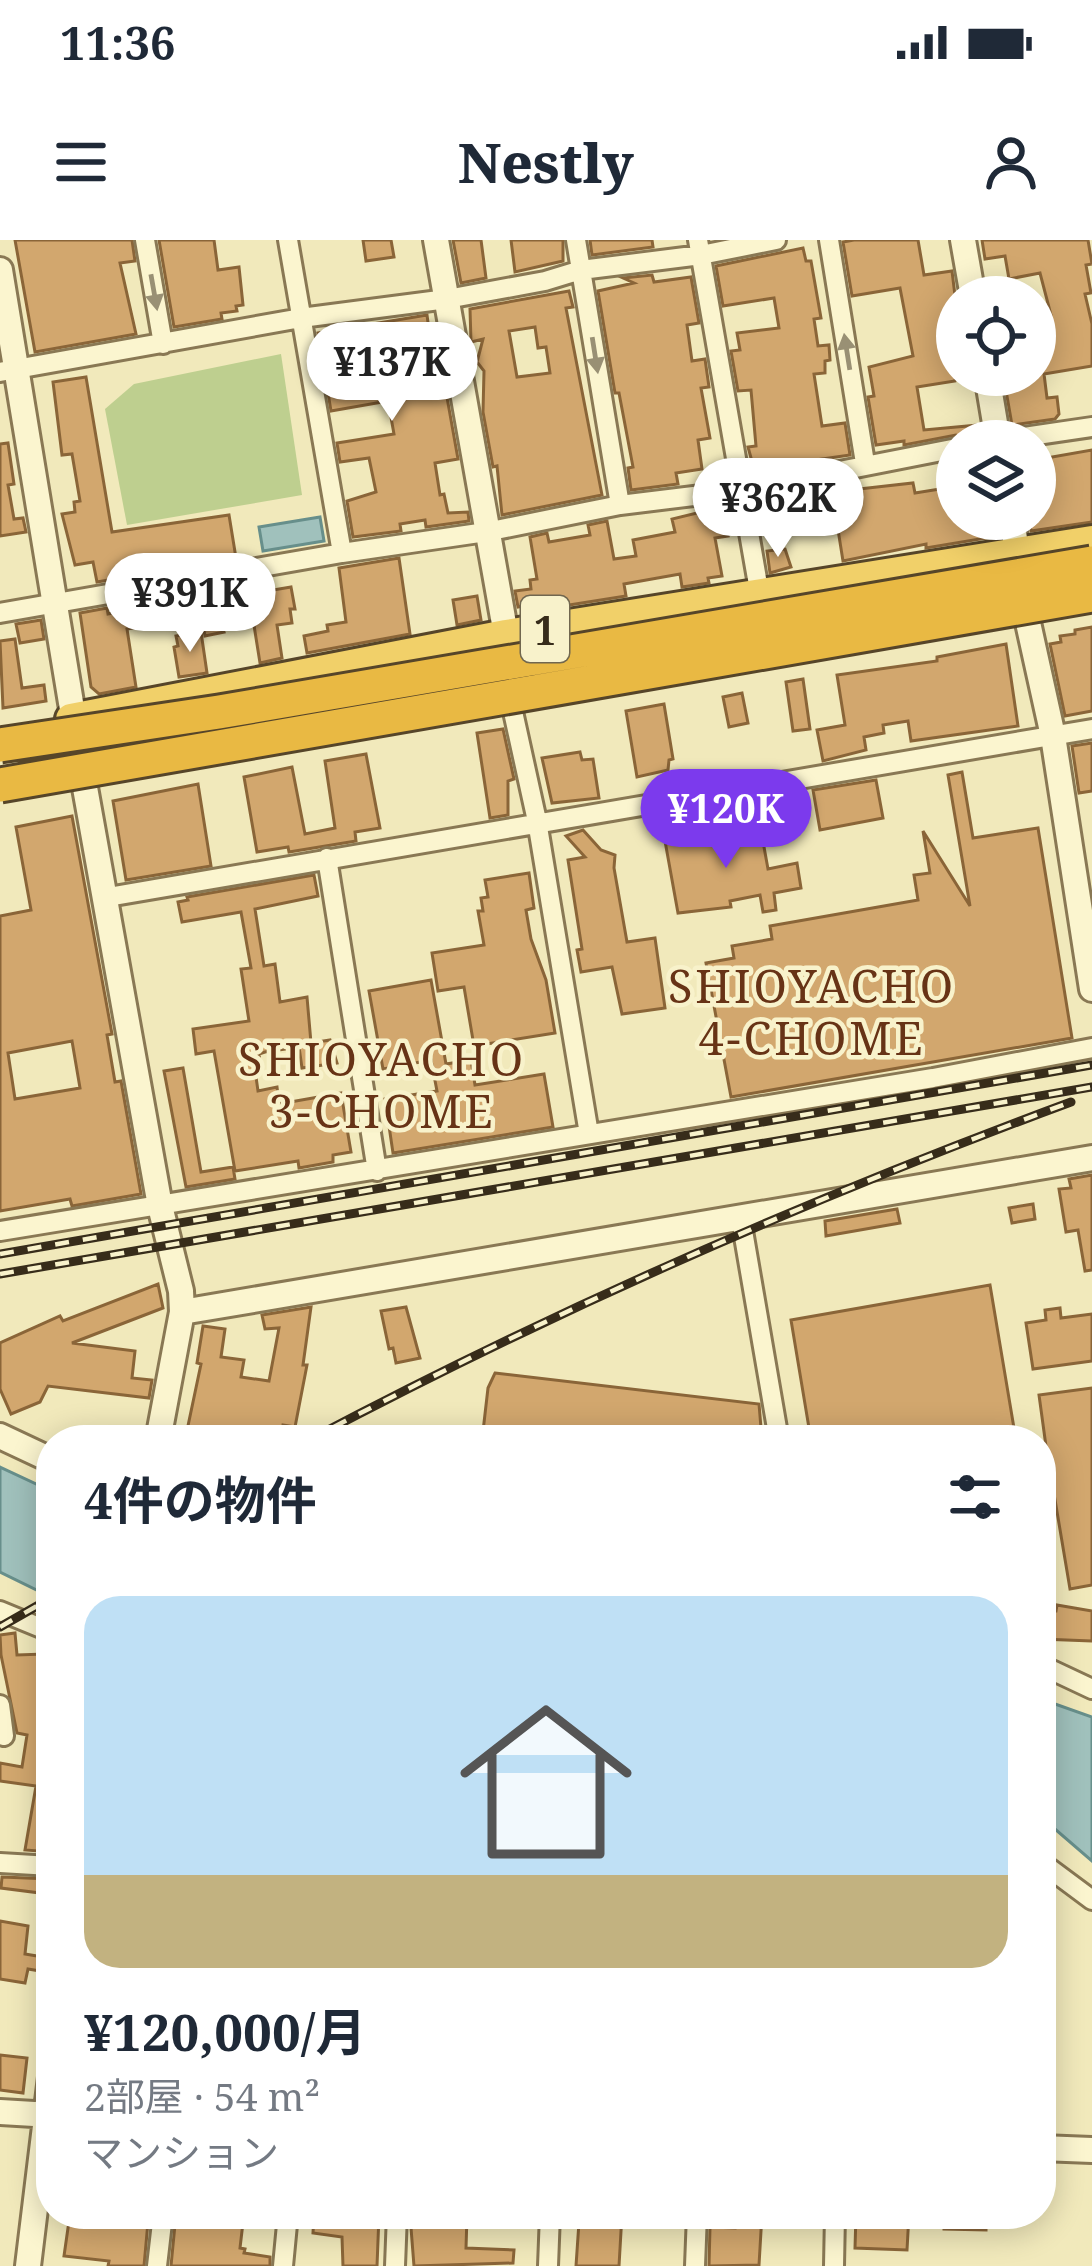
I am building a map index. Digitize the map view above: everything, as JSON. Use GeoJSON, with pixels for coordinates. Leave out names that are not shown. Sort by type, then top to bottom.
{"type":"FeatureCollection","features":[{"type":"Feature","properties":{"kind":"highway","name":"1"},"geometry":{"type":"LineString","coordinates":[[0,732],[506,635],[1092,542]]}},
{"type":"Feature","properties":{"kind":"highway"},"geometry":{"type":"LineString","coordinates":[[0,745],[220,712],[1092,563]]}},
{"type":"Feature","properties":{"kind":"highway"},"geometry":{"type":"LineString","coordinates":[[0,785],[298,735],[715,645],[1092,578]]}},
{"type":"Feature","properties":{"kind":"highway"},"geometry":{"type":"LineString","coordinates":[[467,701],[1092,595]]}},
{"type":"Feature","properties":{"kind":"highway","name":"1"},"geometry":{"type":"LineString","coordinates":[[0,796],[1092,606]]}},
{"type":"Feature","properties":{"kind":"highway"},"geometry":{"type":"LineString","coordinates":[[0,765],[190,734],[220,712]]}},
{"type":"Feature","properties":{"kind":"street"},"geometry":{"type":"LineString","coordinates":[[145,240],[163,344]]}},
{"type":"Feature","properties":{"kind":"street"},"geometry":{"type":"LineString","coordinates":[[288,240],[342,553]]}},
{"type":"Feature","properties":{"kind":"street"},"geometry":{"type":"LineString","coordinates":[[436,240],[506,635]]}},
{"type":"Feature","properties":{"kind":"street"},"geometry":{"type":"LineString","coordinates":[[576,240],[620,506]]}},
{"type":"Feature","properties":{"kind":"street"},"geometry":{"type":"LineString","coordinates":[[8,370],[301,318],[447,299],[700,248],[776,240]]}},
{"type":"Feature","properties":{"kind":"street"},"geometry":{"type":"LineString","coordinates":[[829,240],[866,463]]}},
{"type":"Feature","properties":{"kind":"street"},"geometry":{"type":"LineString","coordinates":[[963,240],[969,276]]}},
{"type":"Feature","properties":{"kind":"street"},"geometry":{"type":"LineString","coordinates":[[700,248],[760,596]]}},
{"type":"Feature","properties":{"kind":"street"},"geometry":{"type":"LineString","coordinates":[[0,270],[8,370],[76,718],[160,1206],[181,1291],[182,1312],[161,1425]]}},
{"type":"Feature","properties":{"kind":"street"},"geometry":{"type":"LineString","coordinates":[[1056,432],[1092,427]]}},
{"type":"Feature","properties":{"kind":"street"},"geometry":{"type":"LineString","coordinates":[[0,613],[620,506],[743,490],[936,451]]}},
{"type":"Feature","properties":{"kind":"street"},"geometry":{"type":"LineString","coordinates":[[1016,540],[1053,736],[1092,989]]}},
{"type":"Feature","properties":{"kind":"street"},"geometry":{"type":"LineString","coordinates":[[512,707],[537,821],[589,1135]]}},
{"type":"Feature","properties":{"kind":"street"},"geometry":{"type":"LineString","coordinates":[[107,897],[1092,729]]}},
{"type":"Feature","properties":{"kind":"street"},"geometry":{"type":"LineString","coordinates":[[327,858],[377,1171]]}},
{"type":"Feature","properties":{"kind":"street"},"geometry":{"type":"LineString","coordinates":[[0,1231],[1092,1048]]}},
{"type":"Feature","properties":{"kind":"street"},"geometry":{"type":"LineString","coordinates":[[182,1312],[1092,1158]]}},
{"type":"Feature","properties":{"kind":"street"},"geometry":{"type":"LineString","coordinates":[[741,1219],[776,1425]]}},
{"type":"Feature","properties":{"kind":"street"},"geometry":{"type":"LineString","coordinates":[[0,1436],[36,1453]]}},
{"type":"Feature","properties":{"kind":"street"},"geometry":{"type":"LineString","coordinates":[[0,1611],[36,1626]]}},
{"type":"Feature","properties":{"kind":"street"},"geometry":{"type":"LineString","coordinates":[[1056,1672],[1092,1689]]}},
{"type":"Feature","properties":{"kind":"street"},"geometry":{"type":"LineString","coordinates":[[0,1705],[4,1736],[0,1736]]}},
{"type":"Feature","properties":{"kind":"street"},"geometry":{"type":"LineString","coordinates":[[0,1863],[36,1865]]}},
{"type":"Feature","properties":{"kind":"street"},"geometry":{"type":"LineString","coordinates":[[1056,1873],[1092,1900]]}},
{"type":"Feature","properties":{"kind":"street"},"geometry":{"type":"LineString","coordinates":[[0,2112],[36,2114]]}},
{"type":"Feature","properties":{"kind":"street"},"geometry":{"type":"LineString","coordinates":[[1056,2149],[1092,2150]]}},
{"type":"Feature","properties":{"kind":"street"},"geometry":{"type":"LineString","coordinates":[[28,2266],[36,2206]]}},
{"type":"Feature","properties":{"kind":"street"},"geometry":{"type":"LineString","coordinates":[[157,2266],[161,2229]]}},
{"type":"Feature","properties":{"kind":"street"},"geometry":{"type":"LineString","coordinates":[[283,2266],[287,2229]]}},
{"type":"Feature","properties":{"kind":"street"},"geometry":{"type":"LineString","coordinates":[[395,2266],[396,2229]]}},
{"type":"Feature","properties":{"kind":"street"},"geometry":{"type":"LineString","coordinates":[[548,2266],[549,2229]]}},
{"type":"Feature","properties":{"kind":"street"},"geometry":{"type":"LineString","coordinates":[[695,2266],[696,2229]]}},
{"type":"Feature","properties":{"kind":"street"},"geometry":{"type":"LineString","coordinates":[[834,2266],[835,2229]]}},
{"type":"Feature","properties":{"kind":"green space"},"geometry":{"type":"Polygon","coordinates":[[[281,354],[302,495],[127,525],[105,409],[134,384],[281,354]]]}},
{"type":"Feature","properties":{"kind":"water"},"geometry":{"type":"Polygon","coordinates":[[[320,517],[324,541],[263,551],[259,527],[320,517]]]}},
{"type":"Feature","properties":{"kind":"water"},"geometry":{"type":"Polygon","coordinates":[[[0,1467],[36,1484],[36,1590],[0,1572],[0,1467]]]}},
{"type":"Feature","properties":{"kind":"water"},"geometry":{"type":"Polygon","coordinates":[[[1056,1704],[1092,1717],[1092,1861],[1056,1830],[1056,1704]]]}},
{"type":"Feature","properties":{"kind":"building"},"geometry":{"type":"Polygon","coordinates":[[[15,240],[132,240],[135,261],[120,263],[136,334],[35,352],[15,240]]]}},
{"type":"Feature","properties":{"kind":"building"},"geometry":{"type":"Polygon","coordinates":[[[159,240],[214,240],[218,270],[239,267],[243,305],[221,313],[222,319],[174,327],[159,240]]]}},
{"type":"Feature","properties":{"kind":"building"},"geometry":{"type":"Polygon","coordinates":[[[363,240],[391,240],[394,257],[366,261],[363,240]]]}},
{"type":"Feature","properties":{"kind":"building"},"geometry":{"type":"Polygon","coordinates":[[[453,240],[481,240],[486,278],[461,283],[453,240]]]}},
{"type":"Feature","properties":{"kind":"building"},"geometry":{"type":"Polygon","coordinates":[[[511,240],[563,240],[563,261],[515,272],[511,240]]]}},
{"type":"Feature","properties":{"kind":"building"},"geometry":{"type":"Polygon","coordinates":[[[590,240],[652,240],[653,247],[592,255],[590,240]]]}},
{"type":"Feature","properties":{"kind":"building"},"geometry":{"type":"Polygon","coordinates":[[[918,240],[924,275],[952,271],[953,276],[936,276],[936,384],[917,387],[924,430],[936,429],[936,439],[876,445],[868,397],[874,396],[869,367],[913,356],[900,288],[852,296],[843,242],[918,240]]]}},
{"type":"Feature","properties":{"kind":"building"},"geometry":{"type":"Polygon","coordinates":[[[982,240],[1088,240],[1091,293],[1085,294],[1092,324],[1092,366],[1056,372],[1056,276],[1008,276],[1005,256],[985,259],[982,240]]]}},
{"type":"Feature","properties":{"kind":"building"},"geometry":{"type":"Polygon","coordinates":[[[803,248],[806,261],[811,261],[821,318],[814,319],[818,346],[829,345],[825,373],[814,374],[822,426],[845,423],[850,455],[754,469],[748,447],[756,446],[751,390],[738,391],[731,351],[740,350],[737,333],[779,328],[774,298],[723,306],[716,266],[803,248]]]}},
{"type":"Feature","properties":{"kind":"building"},"geometry":{"type":"Polygon","coordinates":[[[652,275],[654,282],[691,277],[699,323],[687,325],[692,361],[705,359],[709,387],[701,388],[710,438],[698,440],[702,469],[676,473],[678,484],[631,490],[628,468],[633,467],[598,291],[634,283],[623,278],[652,275]]]}},
{"type":"Feature","properties":{"kind":"building"},"geometry":{"type":"Polygon","coordinates":[[[569,291],[573,307],[566,308],[602,495],[502,515],[497,466],[493,467],[483,412],[484,371],[477,362],[483,339],[471,342],[470,309],[569,291]],[[535,327],[509,331],[517,377],[550,373],[546,347],[538,348],[535,327]]]}},
{"type":"Feature","properties":{"kind":"building"},"geometry":{"type":"Polygon","coordinates":[[[427,315],[431,345],[402,349],[407,380],[443,375],[458,459],[435,463],[440,495],[444,494],[448,513],[468,512],[469,521],[426,527],[425,520],[400,524],[401,531],[353,537],[347,501],[376,492],[369,458],[340,462],[337,443],[394,434],[388,401],[331,411],[318,333],[427,315]]]}},
{"type":"Feature","properties":{"kind":"building"},"geometry":{"type":"Polygon","coordinates":[[[86,377],[112,532],[229,515],[236,558],[97,582],[93,562],[75,565],[62,514],[75,512],[74,502],[80,501],[72,454],[62,455],[53,382],[86,377]]]}},
{"type":"Feature","properties":{"kind":"building"},"geometry":{"type":"Polygon","coordinates":[[[1007,396],[1057,397],[1055,419],[1011,420],[1007,396]]]}},
{"type":"Feature","properties":{"kind":"building"},"geometry":{"type":"Polygon","coordinates":[[[8,443],[14,519],[23,518],[26,532],[0,536],[0,444],[8,443]]]}},
{"type":"Feature","properties":{"kind":"building"},"geometry":{"type":"Polygon","coordinates":[[[1092,450],[1092,522],[1056,527],[1056,456],[1092,450]]]}},
{"type":"Feature","properties":{"kind":"building"},"geometry":{"type":"Polygon","coordinates":[[[913,483],[915,493],[936,490],[936,540],[974,540],[926,548],[926,544],[843,561],[832,492],[913,483]]]}},
{"type":"Feature","properties":{"kind":"building"},"geometry":{"type":"Polygon","coordinates":[[[730,505],[734,528],[726,529],[728,536],[715,538],[722,576],[708,578],[709,583],[682,587],[680,574],[624,584],[626,596],[525,612],[524,606],[518,607],[515,591],[531,589],[530,580],[537,579],[530,537],[547,533],[549,542],[590,535],[588,525],[607,521],[614,559],[636,556],[633,540],[675,532],[672,519],[730,505]]]}},
{"type":"Feature","properties":{"kind":"building"},"geometry":{"type":"Polygon","coordinates":[[[785,549],[791,567],[770,573],[767,551],[785,549]]]}},
{"type":"Feature","properties":{"kind":"building"},"geometry":{"type":"Polygon","coordinates":[[[399,558],[410,634],[307,653],[304,636],[346,622],[339,568],[399,558]]]}},
{"type":"Feature","properties":{"kind":"building"},"geometry":{"type":"Polygon","coordinates":[[[291,587],[292,623],[277,625],[282,658],[260,663],[249,594],[291,587]]]}},
{"type":"Feature","properties":{"kind":"building"},"geometry":{"type":"Polygon","coordinates":[[[477,596],[481,620],[457,625],[453,600],[477,596]]]}},
{"type":"Feature","properties":{"kind":"building"},"geometry":{"type":"Polygon","coordinates":[[[153,605],[156,624],[127,629],[136,687],[99,694],[91,687],[80,613],[107,608],[108,614],[153,605]]]}},
{"type":"Feature","properties":{"kind":"building"},"geometry":{"type":"Polygon","coordinates":[[[216,607],[224,632],[205,636],[200,610],[216,607]]]}},
{"type":"Feature","properties":{"kind":"building"},"geometry":{"type":"Polygon","coordinates":[[[41,620],[44,639],[20,643],[16,624],[41,620]]]}},
{"type":"Feature","properties":{"kind":"building"},"geometry":{"type":"Polygon","coordinates":[[[1092,627],[1092,711],[1065,716],[1050,644],[1061,642],[1060,636],[1092,627]]]}},
{"type":"Feature","properties":{"kind":"building"},"geometry":{"type":"Polygon","coordinates":[[[201,632],[207,673],[179,677],[176,636],[201,632]]]}},
{"type":"Feature","properties":{"kind":"building"},"geometry":{"type":"Polygon","coordinates":[[[15,639],[22,688],[44,685],[46,701],[3,708],[0,641],[15,639]]]}},
{"type":"Feature","properties":{"kind":"building"},"geometry":{"type":"Polygon","coordinates":[[[1006,644],[1018,726],[911,741],[908,721],[883,725],[884,733],[864,737],[866,750],[823,761],[817,730],[845,725],[837,675],[937,661],[937,657],[1006,644]]]}},
{"type":"Feature","properties":{"kind":"building"},"geometry":{"type":"Polygon","coordinates":[[[803,679],[810,729],[793,731],[786,682],[803,679]]]}},
{"type":"Feature","properties":{"kind":"building"},"geometry":{"type":"Polygon","coordinates":[[[742,693],[748,723],[729,727],[723,697],[742,693]]]}},
{"type":"Feature","properties":{"kind":"building"},"geometry":{"type":"Polygon","coordinates":[[[664,704],[673,759],[668,770],[637,777],[626,711],[664,704]]]}},
{"type":"Feature","properties":{"kind":"building"},"geometry":{"type":"Polygon","coordinates":[[[503,729],[514,779],[508,781],[508,815],[490,818],[477,733],[503,729]]]}},
{"type":"Feature","properties":{"kind":"building"},"geometry":{"type":"Polygon","coordinates":[[[1092,743],[1092,791],[1079,793],[1072,746],[1092,743]]]}},
{"type":"Feature","properties":{"kind":"building"},"geometry":{"type":"Polygon","coordinates":[[[580,752],[582,760],[593,759],[599,798],[552,803],[542,758],[580,752]]]}},
{"type":"Feature","properties":{"kind":"building"},"geometry":{"type":"Polygon","coordinates":[[[366,754],[380,828],[355,832],[356,841],[257,852],[244,777],[292,767],[305,834],[335,828],[325,761],[366,754]]]}},
{"type":"Feature","properties":{"kind":"building"},"geometry":{"type":"Polygon","coordinates":[[[962,772],[973,838],[1038,828],[1072,1038],[731,1097],[706,963],[734,958],[732,946],[772,939],[770,926],[918,900],[914,875],[930,873],[923,831],[970,906],[948,775],[962,772]]]}},
{"type":"Feature","properties":{"kind":"building"},"geometry":{"type":"Polygon","coordinates":[[[876,780],[883,818],[820,830],[813,790],[876,780]]]}},
{"type":"Feature","properties":{"kind":"building"},"geometry":{"type":"Polygon","coordinates":[[[198,784],[211,866],[126,880],[113,801],[198,784]]]}},
{"type":"Feature","properties":{"kind":"building"},"geometry":{"type":"Polygon","coordinates":[[[72,816],[112,1034],[107,1035],[115,1082],[121,1081],[141,1194],[72,1206],[70,1199],[0,1211],[0,916],[31,910],[16,827],[72,816]],[[72,1041],[8,1053],[15,1099],[80,1088],[72,1041]]]}},
{"type":"Feature","properties":{"kind":"building"},"geometry":{"type":"Polygon","coordinates":[[[760,825],[768,869],[797,863],[801,888],[774,893],[776,910],[763,912],[760,895],[730,901],[731,907],[678,913],[665,841],[760,825]]]}},
{"type":"Feature","properties":{"kind":"building"},"geometry":{"type":"Polygon","coordinates":[[[583,830],[601,850],[615,855],[627,942],[655,938],[665,1008],[622,1014],[612,967],[581,972],[577,950],[582,949],[568,860],[585,857],[566,836],[583,830]]]}},
{"type":"Feature","properties":{"kind":"building"},"geometry":{"type":"Polygon","coordinates":[[[529,873],[534,908],[526,910],[555,1033],[474,1046],[464,987],[438,991],[432,953],[484,945],[478,911],[483,911],[481,898],[488,897],[485,880],[529,873]]]}},
{"type":"Feature","properties":{"kind":"building"},"geometry":{"type":"Polygon","coordinates":[[[314,875],[318,896],[255,909],[264,966],[275,964],[280,1002],[307,997],[311,1043],[330,1040],[337,1063],[302,1068],[299,1047],[259,1054],[260,1062],[254,1063],[258,1091],[277,1087],[279,1104],[341,1093],[351,1152],[333,1155],[333,1162],[299,1168],[298,1161],[235,1171],[214,1051],[196,1054],[193,1029],[249,1021],[241,969],[251,968],[241,912],[182,922],[178,902],[314,875]]]}},
{"type":"Feature","properties":{"kind":"building"},"geometry":{"type":"Polygon","coordinates":[[[431,980],[446,1064],[471,1060],[475,1085],[544,1074],[553,1127],[393,1153],[385,1099],[437,1091],[431,1060],[383,1069],[369,991],[431,980]]]}},
{"type":"Feature","properties":{"kind":"building"},"geometry":{"type":"Polygon","coordinates":[[[183,1068],[201,1172],[233,1167],[235,1179],[186,1187],[164,1071],[183,1068]]]}},
{"type":"Feature","properties":{"kind":"building"},"geometry":{"type":"Polygon","coordinates":[[[1092,1175],[1092,1270],[1085,1271],[1078,1230],[1066,1232],[1059,1189],[1071,1188],[1069,1179],[1092,1175]]]}},
{"type":"Feature","properties":{"kind":"building"},"geometry":{"type":"Polygon","coordinates":[[[1033,1204],[1035,1219],[1012,1223],[1009,1208],[1033,1204]]]}},
{"type":"Feature","properties":{"kind":"building"},"geometry":{"type":"Polygon","coordinates":[[[897,1209],[900,1223],[826,1236],[825,1221],[897,1209]]]}},
{"type":"Feature","properties":{"kind":"building"},"geometry":{"type":"Polygon","coordinates":[[[158,1284],[163,1308],[72,1343],[135,1351],[132,1378],[152,1380],[149,1398],[48,1386],[40,1402],[11,1414],[0,1389],[0,1343],[60,1316],[63,1321],[158,1284]]]}},
{"type":"Feature","properties":{"kind":"building"},"geometry":{"type":"Polygon","coordinates":[[[990,1285],[1013,1425],[808,1425],[791,1320],[990,1285]]]}},
{"type":"Feature","properties":{"kind":"building"},"geometry":{"type":"Polygon","coordinates":[[[311,1307],[303,1365],[307,1365],[295,1425],[188,1425],[201,1364],[197,1363],[203,1326],[225,1329],[221,1357],[244,1360],[241,1377],[269,1381],[279,1328],[265,1329],[262,1315],[311,1307]]]}},
{"type":"Feature","properties":{"kind":"building"},"geometry":{"type":"Polygon","coordinates":[[[406,1307],[420,1358],[396,1363],[381,1311],[406,1307]]]}},
{"type":"Feature","properties":{"kind":"building"},"geometry":{"type":"Polygon","coordinates":[[[1060,1308],[1061,1318],[1092,1314],[1092,1361],[1033,1369],[1026,1323],[1046,1320],[1045,1310],[1060,1308]]]}},
{"type":"Feature","properties":{"kind":"building"},"geometry":{"type":"Polygon","coordinates":[[[495,1373],[759,1404],[761,1425],[484,1425],[488,1388],[495,1373]]]}},
{"type":"Feature","properties":{"kind":"building"},"geometry":{"type":"Polygon","coordinates":[[[1092,1388],[1092,1585],[1070,1589],[1056,1506],[1056,1425],[1043,1425],[1039,1395],[1092,1388]]]}},
{"type":"Feature","properties":{"kind":"building"},"geometry":{"type":"Polygon","coordinates":[[[1057,1605],[1092,1611],[1092,1641],[1056,1640],[1057,1605]]]}},
{"type":"Feature","properties":{"kind":"building"},"geometry":{"type":"Polygon","coordinates":[[[15,1633],[17,1655],[36,1654],[36,1786],[0,1781],[0,1763],[22,1767],[27,1735],[17,1733],[0,1635],[15,1633]]]}},
{"type":"Feature","properties":{"kind":"building"},"geometry":{"type":"Polygon","coordinates":[[[36,1786],[36,1851],[25,1850],[36,1786]]]}},
{"type":"Feature","properties":{"kind":"building"},"geometry":{"type":"Polygon","coordinates":[[[2,1877],[36,1878],[36,1892],[1,1888],[2,1877]]]}},
{"type":"Feature","properties":{"kind":"building"},"geometry":{"type":"Polygon","coordinates":[[[0,1921],[28,1926],[25,1954],[36,1956],[36,1970],[28,1969],[25,1983],[0,1979],[0,1921]]]}},
{"type":"Feature","properties":{"kind":"building"},"geometry":{"type":"Polygon","coordinates":[[[0,2055],[27,2058],[23,2093],[0,2090],[0,2055]]]}},
{"type":"Feature","properties":{"kind":"building"},"geometry":{"type":"Polygon","coordinates":[[[68,2229],[147,2229],[144,2266],[108,2266],[109,2261],[64,2256],[68,2229]]]}},
{"type":"Feature","properties":{"kind":"building"},"geometry":{"type":"Polygon","coordinates":[[[175,2229],[242,2229],[240,2248],[244,2253],[270,2257],[270,2266],[171,2266],[175,2229]]]}},
{"type":"Feature","properties":{"kind":"building"},"geometry":{"type":"Polygon","coordinates":[[[313,2229],[378,2229],[377,2266],[343,2266],[342,2237],[313,2233],[313,2229]]]}},
{"type":"Feature","properties":{"kind":"building"},"geometry":{"type":"Polygon","coordinates":[[[411,2229],[467,2229],[466,2248],[514,2250],[513,2263],[414,2266],[411,2229]]]}},
{"type":"Feature","properties":{"kind":"building"},"geometry":{"type":"Polygon","coordinates":[[[579,2229],[621,2229],[619,2266],[576,2266],[579,2229]]]}},
{"type":"Feature","properties":{"kind":"building"},"geometry":{"type":"Polygon","coordinates":[[[710,2229],[761,2229],[759,2265],[709,2266],[710,2229]]]}},
{"type":"Feature","properties":{"kind":"building"},"geometry":{"type":"Polygon","coordinates":[[[856,2229],[908,2229],[907,2250],[855,2248],[856,2229]]]}},
{"type":"Feature","properties":{"kind":"railway"},"geometry":{"type":"LineString","coordinates":[[0,1254],[1092,1065]]}},
{"type":"Feature","properties":{"kind":"railway"},"geometry":{"type":"LineString","coordinates":[[0,1274],[1092,1087]]}},
{"type":"Feature","properties":{"kind":"railway"},"geometry":{"type":"LineString","coordinates":[[338,1425],[685,1258],[1071,1102]]}},
{"type":"Feature","properties":{"kind":"railway"},"geometry":{"type":"LineString","coordinates":[[0,1627],[36,1607]]}},
{"type":"Feature","properties":{"kind":"district","name":"SHIOYACHO 4-CHOME"},"geometry":{"type":"Point","coordinates":[812,1011]}},
{"type":"Feature","properties":{"kind":"district","name":"SHIOYACHO 3-CHOME"},"geometry":{"type":"Point","coordinates":[382,1084]}}]}
